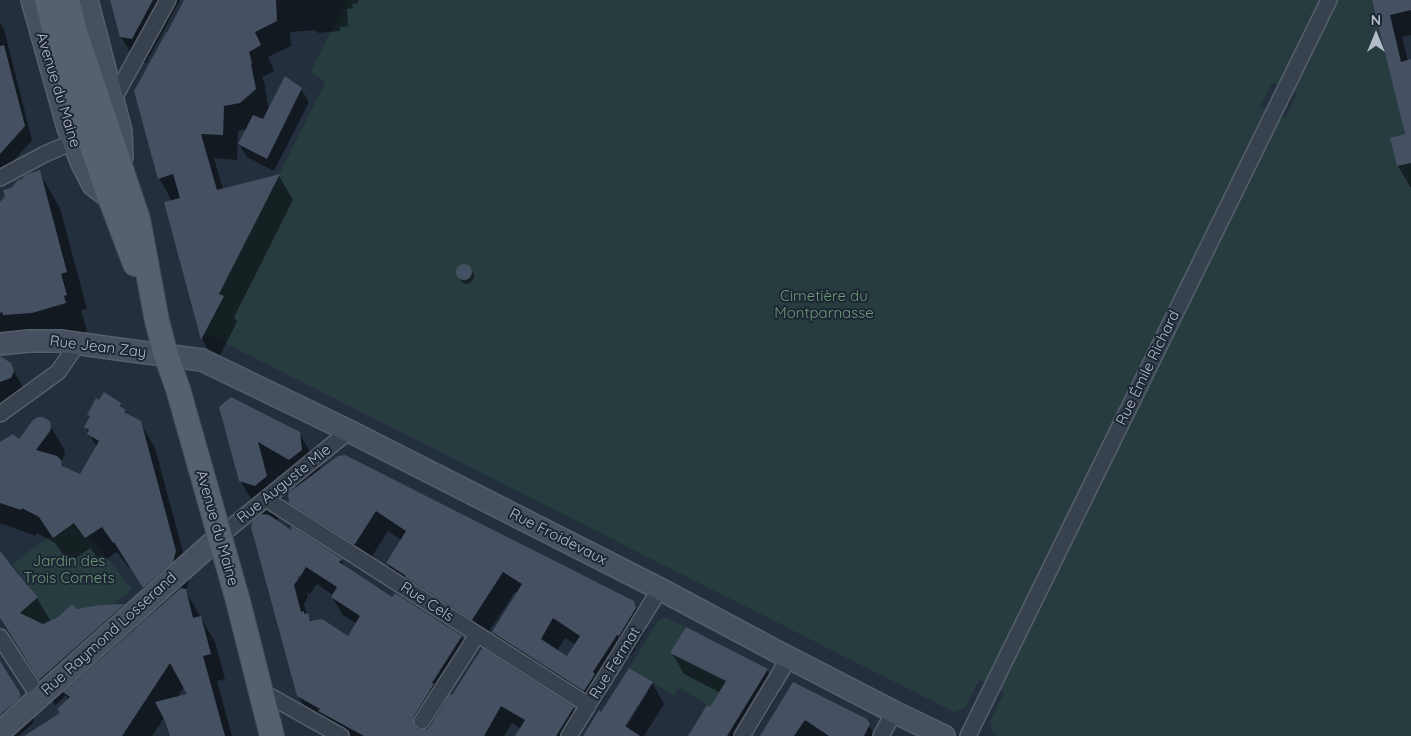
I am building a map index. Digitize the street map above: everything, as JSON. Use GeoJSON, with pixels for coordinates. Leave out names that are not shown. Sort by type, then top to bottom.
{"type":"FeatureCollection","features":[{"type":"Feature","properties":{"kind":"main road","name":"Avenue du Maine"},"geometry":{"type":"LineString","coordinates":[[32,0],[73,142],[92,185],[110,198]]}},
{"type":"Feature","properties":{"kind":"main road","name":"Avenue du Maine"},"geometry":{"type":"LineString","coordinates":[[47,0],[64,68],[110,198],[157,321]]}},
{"type":"Feature","properties":{"kind":"main road","name":"Avenue du Maine"},"geometry":{"type":"LineString","coordinates":[[67,0],[75,32],[138,219],[157,321],[238,601],[272,736]]}},
{"type":"Feature","properties":{"kind":"main road","name":"Avenue du Maine"},"geometry":{"type":"LineString","coordinates":[[87,0],[121,131],[122,174]]}},
{"type":"Feature","properties":{"kind":"main road","name":"Rue Jean Zay"},"geometry":{"type":"LineString","coordinates":[[0,344],[51,340],[166,355]]}},
{"type":"Feature","properties":{"kind":"main road","name":"Rue Froidevaux"},"geometry":{"type":"LineString","coordinates":[[166,355],[202,360],[348,431],[944,736]]}},
{"type":"Feature","properties":{"kind":"main road","name":"Rue Raymond Losserand"},"geometry":{"type":"LineString","coordinates":[[0,732],[219,537]]}},
{"type":"Feature","properties":{"kind":"street"},"geometry":{"type":"LineString","coordinates":[[113,100],[168,0]]}},
{"type":"Feature","properties":{"kind":"street","name":"Rue Émile Richard"},"geometry":{"type":"LineString","coordinates":[[968,736],[1329,0]]}},
{"type":"Feature","properties":{"kind":"street"},"geometry":{"type":"LineString","coordinates":[[0,178],[45,154],[73,142]]}},
{"type":"Feature","properties":{"kind":"street"},"geometry":{"type":"LineString","coordinates":[[0,414],[58,372],[78,343]]}},
{"type":"Feature","properties":{"kind":"street","name":"Rue Auguste Mie"},"geometry":{"type":"LineString","coordinates":[[219,537],[348,431]]}},
{"type":"Feature","properties":{"kind":"street","name":"Rue Cels"},"geometry":{"type":"LineString","coordinates":[[266,498],[588,705]]}},
{"type":"Feature","properties":{"kind":"street","name":"Rue Fermat"},"geometry":{"type":"LineString","coordinates":[[568,736],[660,589]]}},
{"type":"Feature","properties":{"kind":"street"},"geometry":{"type":"LineString","coordinates":[[422,721],[477,635]]}},
{"type":"Feature","properties":{"kind":"street"},"geometry":{"type":"LineString","coordinates":[[0,636],[39,697]]}},
{"type":"Feature","properties":{"kind":"street"},"geometry":{"type":"LineString","coordinates":[[742,736],[789,658]]}},
{"type":"Feature","properties":{"kind":"street"},"geometry":{"type":"LineString","coordinates":[[261,691],[341,736]]}},
{"type":"Feature","properties":{"kind":"street"},"geometry":{"type":"LineString","coordinates":[[881,736],[894,712]]}},
{"type":"Feature","properties":{"kind":"green space","name":"Cimetière du Montparnasse"},"geometry":{"type":"Polygon","coordinates":[[[347,0],[1322,0],[1280,86],[1272,82],[1260,107],[1268,111],[987,684],[979,680],[965,708],[954,712],[205,333],[223,296],[219,294],[325,83],[311,71],[347,0]]]}},
{"type":"Feature","properties":{"kind":"green space"},"geometry":{"type":"Polygon","coordinates":[[[1335,0],[1372,0],[1411,158],[1411,736],[998,736],[993,733],[990,722],[1004,693],[997,689],[1278,115],[1285,118],[1297,94],[1291,91],[1335,0]]]}},
{"type":"Feature","properties":{"kind":"green space","name":"Jardin des Trois Cornets"},"geometry":{"type":"Polygon","coordinates":[[[74,523],[85,538],[87,537],[93,544],[95,543],[132,589],[113,604],[77,609],[72,604],[58,617],[43,624],[40,622],[36,628],[22,611],[37,596],[12,564],[50,536],[54,538],[74,523]]]}},
{"type":"Feature","properties":{"kind":"green space"},"geometry":{"type":"Polygon","coordinates":[[[664,617],[686,627],[671,652],[730,678],[710,707],[680,688],[674,696],[629,668],[658,621],[664,617]]]}},
{"type":"Feature","properties":{"kind":"building"},"geometry":{"type":"Polygon","coordinates":[[[110,0],[153,0],[132,39],[120,37],[110,0]]]}},
{"type":"Feature","properties":{"kind":"building"},"geometry":{"type":"Polygon","coordinates":[[[184,0],[276,0],[277,21],[255,32],[261,45],[249,52],[256,89],[240,103],[224,106],[223,135],[201,134],[217,190],[280,174],[219,294],[224,296],[201,340],[164,202],[180,198],[173,174],[158,179],[134,91],[184,0]]]}},
{"type":"Feature","properties":{"kind":"building"},"geometry":{"type":"Polygon","coordinates":[[[1372,0],[1411,0],[1411,10],[1390,15],[1401,62],[1411,59],[1411,163],[1397,166],[1390,138],[1405,134],[1372,0]]]}},
{"type":"Feature","properties":{"kind":"building"},"geometry":{"type":"Polygon","coordinates":[[[4,45],[25,126],[0,154],[0,46],[4,45]]]}},
{"type":"Feature","properties":{"kind":"building"},"geometry":{"type":"Polygon","coordinates":[[[285,76],[302,88],[267,159],[238,144],[253,115],[263,119],[285,76]]]}},
{"type":"Feature","properties":{"kind":"building"},"geometry":{"type":"Polygon","coordinates":[[[40,170],[67,272],[61,274],[67,295],[64,296],[66,303],[32,313],[3,315],[2,312],[0,313],[0,202],[5,196],[3,190],[11,188],[25,175],[40,170]]]}},
{"type":"Feature","properties":{"kind":"building"},"geometry":{"type":"Polygon","coordinates":[[[461,264],[467,264],[472,269],[470,278],[461,280],[456,275],[456,269],[461,264]]]}},
{"type":"Feature","properties":{"kind":"building"},"geometry":{"type":"Polygon","coordinates":[[[0,356],[11,363],[14,371],[11,378],[0,382],[0,356]]]}},
{"type":"Feature","properties":{"kind":"building"},"geometry":{"type":"Polygon","coordinates":[[[104,392],[121,403],[120,406],[126,410],[124,412],[141,421],[176,551],[173,562],[143,588],[114,542],[102,527],[85,538],[74,523],[53,538],[39,517],[22,508],[21,510],[0,503],[0,442],[13,434],[19,439],[33,420],[43,417],[50,421],[51,427],[36,450],[57,456],[61,460],[62,466],[80,474],[99,441],[87,434],[89,430],[84,427],[90,416],[87,415],[96,398],[99,400],[104,392]]]}},
{"type":"Feature","properties":{"kind":"building"},"geometry":{"type":"Polygon","coordinates":[[[231,397],[300,432],[302,450],[289,460],[258,442],[267,476],[255,486],[239,481],[219,407],[231,397]]]}},
{"type":"Feature","properties":{"kind":"building"},"geometry":{"type":"Polygon","coordinates":[[[345,455],[634,601],[636,608],[619,636],[617,635],[593,672],[595,674],[584,691],[492,632],[522,584],[503,572],[472,620],[386,563],[406,531],[376,511],[355,544],[353,544],[289,503],[288,493],[338,456],[345,455]],[[553,618],[541,639],[567,656],[580,636],[553,618]]]}},
{"type":"Feature","properties":{"kind":"building"},"geometry":{"type":"Polygon","coordinates":[[[262,514],[269,515],[291,530],[291,526],[342,559],[339,562],[392,597],[395,593],[462,636],[432,683],[434,684],[414,716],[413,721],[417,729],[427,729],[430,726],[482,648],[574,707],[556,736],[515,736],[525,720],[501,706],[484,736],[364,736],[318,711],[320,709],[297,696],[251,527],[253,521],[262,514]],[[306,567],[300,577],[298,576],[299,578],[294,585],[301,612],[304,611],[304,614],[308,613],[310,621],[322,619],[348,636],[360,616],[331,597],[337,587],[306,567]]]}},
{"type":"Feature","properties":{"kind":"building"},"geometry":{"type":"Polygon","coordinates":[[[0,551],[38,597],[20,613],[43,624],[58,617],[72,604],[77,609],[99,605],[125,604],[39,680],[0,618],[0,551]]]}},
{"type":"Feature","properties":{"kind":"building"},"geometry":{"type":"Polygon","coordinates":[[[181,588],[186,589],[193,618],[201,616],[211,654],[203,656],[225,736],[170,736],[155,702],[187,694],[170,663],[122,736],[24,736],[60,713],[57,709],[70,697],[63,692],[181,588]]]}},
{"type":"Feature","properties":{"kind":"building"},"geometry":{"type":"Polygon","coordinates":[[[686,627],[768,669],[727,736],[688,736],[707,705],[710,707],[726,681],[670,653],[686,627]]]}},
{"type":"Feature","properties":{"kind":"building"},"geometry":{"type":"Polygon","coordinates":[[[0,661],[20,693],[20,698],[0,715],[0,661]]]}},
{"type":"Feature","properties":{"kind":"building"},"geometry":{"type":"Polygon","coordinates":[[[629,668],[653,682],[625,726],[640,736],[583,736],[599,710],[601,712],[629,668]]]}},
{"type":"Feature","properties":{"kind":"building"},"geometry":{"type":"Polygon","coordinates":[[[793,682],[867,719],[870,724],[864,736],[829,736],[805,720],[794,736],[760,736],[793,682]]]}}]}
